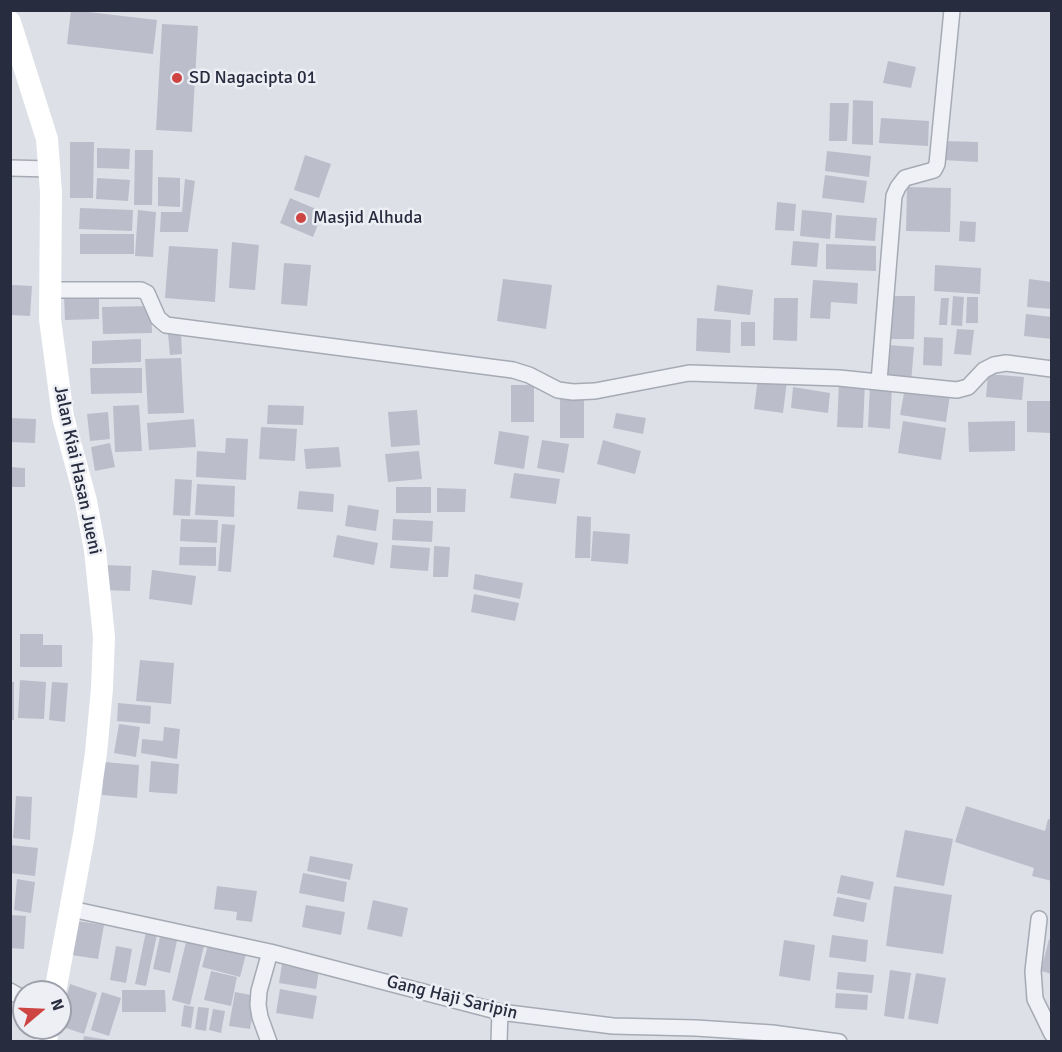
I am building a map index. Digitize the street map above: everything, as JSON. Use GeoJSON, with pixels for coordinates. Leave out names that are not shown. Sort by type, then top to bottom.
{"type":"FeatureCollection","features":[{"type":"Feature","properties":{"kind":"street"},"geometry":{"type":"LineString","coordinates":[[879,381],[894,196],[905,178],[934,170],[937,164],[952,10]]}},
{"type":"Feature","properties":{"kind":"street","name":"Jalan Kiai Hasan Jueni"},"geometry":{"type":"LineString","coordinates":[[10,22],[47,139],[50,169],[50,319],[63,417],[92,530],[104,637],[96,753],[57,980]]}},
{"type":"Feature","properties":{"kind":"street"},"geometry":{"type":"LineString","coordinates":[[10,168],[50,169]]}},
{"type":"Feature","properties":{"kind":"street"},"geometry":{"type":"LineString","coordinates":[[49,290],[141,290],[147,293],[158,318],[166,325],[513,370],[529,375],[558,390],[573,392],[595,391],[689,373],[838,378],[957,390],[968,387],[984,370],[993,365],[1006,363],[1052,369]]}},
{"type":"Feature","properties":{"kind":"street","name":"Gang Haji Saripin"},"geometry":{"type":"LineString","coordinates":[[71,909],[270,952],[500,1012],[613,1026],[772,1033],[839,1041]]}},
{"type":"Feature","properties":{"kind":"street"},"geometry":{"type":"LineString","coordinates":[[1039,919],[1033,971],[1035,999],[1052,1035]]}},
{"type":"Feature","properties":{"kind":"street"},"geometry":{"type":"LineString","coordinates":[[269,1041],[258,1005],[259,991],[270,952]]}},
{"type":"Feature","properties":{"kind":"street"},"geometry":{"type":"LineString","coordinates":[[499,1041],[500,1012]]}},
{"type":"Feature","properties":{"kind":"building","name":"SD Nagacipta 01"},"geometry":{"type":"Polygon","coordinates":[[[71,10],[157,20],[153,54],[67,44],[71,10]]]}},
{"type":"Feature","properties":{"kind":"building","name":"SD Nagacipta 01"},"geometry":{"type":"Polygon","coordinates":[[[162,24],[198,26],[192,132],[156,130],[162,24]]]}},
{"type":"Feature","properties":{"kind":"building"},"geometry":{"type":"Polygon","coordinates":[[[888,61],[916,67],[911,88],[883,83],[888,61]]]}},
{"type":"Feature","properties":{"kind":"building"},"geometry":{"type":"Polygon","coordinates":[[[853,100],[873,101],[873,145],[852,144],[853,100]]]}},
{"type":"Feature","properties":{"kind":"building"},"geometry":{"type":"Polygon","coordinates":[[[830,103],[849,103],[847,141],[829,141],[830,103]]]}},
{"type":"Feature","properties":{"kind":"building"},"geometry":{"type":"Polygon","coordinates":[[[881,118],[929,121],[928,146],[879,143],[881,118]]]}},
{"type":"Feature","properties":{"kind":"building"},"geometry":{"type":"Polygon","coordinates":[[[943,141],[978,142],[978,162],[943,160],[943,141]]]}},
{"type":"Feature","properties":{"kind":"building"},"geometry":{"type":"Polygon","coordinates":[[[70,142],[94,142],[93,198],[70,198],[70,142]]]}},
{"type":"Feature","properties":{"kind":"building"},"geometry":{"type":"Polygon","coordinates":[[[97,148],[130,149],[129,169],[97,168],[97,148]]]}},
{"type":"Feature","properties":{"kind":"building"},"geometry":{"type":"Polygon","coordinates":[[[135,150],[153,150],[152,205],[134,205],[135,150]]]}},
{"type":"Feature","properties":{"kind":"building"},"geometry":{"type":"Polygon","coordinates":[[[827,151],[871,156],[869,177],[825,171],[827,151]]]}},
{"type":"Feature","properties":{"kind":"building"},"geometry":{"type":"Polygon","coordinates":[[[305,155],[331,164],[319,198],[294,190],[305,155]]]}},
{"type":"Feature","properties":{"kind":"building"},"geometry":{"type":"Polygon","coordinates":[[[825,175],[867,181],[864,203],[822,198],[825,175]]]}},
{"type":"Feature","properties":{"kind":"building"},"geometry":{"type":"Polygon","coordinates":[[[158,177],[180,178],[180,207],[158,206],[158,177]]]}},
{"type":"Feature","properties":{"kind":"building"},"geometry":{"type":"Polygon","coordinates":[[[97,178],[130,180],[128,201],[96,199],[97,178]]]}},
{"type":"Feature","properties":{"kind":"building"},"geometry":{"type":"Polygon","coordinates":[[[185,179],[195,181],[188,232],[160,232],[161,212],[182,212],[185,179]]]}},
{"type":"Feature","properties":{"kind":"building"},"geometry":{"type":"Polygon","coordinates":[[[907,187],[951,188],[950,232],[906,231],[907,187]]]}},
{"type":"Feature","properties":{"kind":"building","name":"Masjid Alhuda"},"geometry":{"type":"Polygon","coordinates":[[[290,198],[323,212],[313,237],[280,223],[290,198]]]}},
{"type":"Feature","properties":{"kind":"building"},"geometry":{"type":"Polygon","coordinates":[[[777,202],[796,204],[794,231],[775,230],[777,202]]]}},
{"type":"Feature","properties":{"kind":"building"},"geometry":{"type":"Polygon","coordinates":[[[80,208],[133,210],[132,231],[79,229],[80,208]]]}},
{"type":"Feature","properties":{"kind":"building"},"geometry":{"type":"Polygon","coordinates":[[[138,210],[156,212],[153,257],[135,256],[138,210]]]}},
{"type":"Feature","properties":{"kind":"building"},"geometry":{"type":"Polygon","coordinates":[[[802,210],[832,213],[830,239],[800,236],[802,210]]]}},
{"type":"Feature","properties":{"kind":"building"},"geometry":{"type":"Polygon","coordinates":[[[836,215],[877,218],[875,241],[835,238],[836,215]]]}},
{"type":"Feature","properties":{"kind":"building"},"geometry":{"type":"Polygon","coordinates":[[[960,221],[976,222],[975,242],[959,241],[960,221]]]}},
{"type":"Feature","properties":{"kind":"building"},"geometry":{"type":"Polygon","coordinates":[[[80,234],[134,234],[134,254],[80,254],[80,234]]]}},
{"type":"Feature","properties":{"kind":"building"},"geometry":{"type":"Polygon","coordinates":[[[793,241],[819,243],[817,267],[791,265],[793,241]]]}},
{"type":"Feature","properties":{"kind":"building"},"geometry":{"type":"Polygon","coordinates":[[[232,242],[259,245],[255,290],[229,288],[232,242]]]}},
{"type":"Feature","properties":{"kind":"building"},"geometry":{"type":"Polygon","coordinates":[[[826,244],[876,246],[876,271],[826,269],[826,244]]]}},
{"type":"Feature","properties":{"kind":"building"},"geometry":{"type":"Polygon","coordinates":[[[169,246],[218,249],[215,302],[165,298],[169,246]]]}},
{"type":"Feature","properties":{"kind":"building"},"geometry":{"type":"Polygon","coordinates":[[[284,263],[311,265],[307,306],[281,304],[284,263]]]}},
{"type":"Feature","properties":{"kind":"building"},"geometry":{"type":"Polygon","coordinates":[[[935,265],[981,268],[980,294],[934,291],[935,265]]]}},
{"type":"Feature","properties":{"kind":"building"},"geometry":{"type":"Polygon","coordinates":[[[503,279],[552,285],[546,329],[497,321],[503,279]]]}},
{"type":"Feature","properties":{"kind":"building"},"geometry":{"type":"Polygon","coordinates":[[[1029,279],[1052,282],[1052,309],[1027,307],[1029,279]]]}},
{"type":"Feature","properties":{"kind":"building"},"geometry":{"type":"Polygon","coordinates":[[[813,280],[858,283],[857,304],[831,302],[830,319],[810,318],[813,280]]]}},
{"type":"Feature","properties":{"kind":"building"},"geometry":{"type":"Polygon","coordinates":[[[12,285],[32,286],[30,316],[10,315],[12,285]]]}},
{"type":"Feature","properties":{"kind":"building"},"geometry":{"type":"Polygon","coordinates":[[[717,285],[753,290],[750,315],[714,311],[717,285]]]}},
{"type":"Feature","properties":{"kind":"building"},"geometry":{"type":"Polygon","coordinates":[[[64,296],[99,296],[99,319],[65,320],[64,296]]]}},
{"type":"Feature","properties":{"kind":"building"},"geometry":{"type":"Polygon","coordinates":[[[889,296],[915,296],[914,339],[888,339],[889,296]]]}},
{"type":"Feature","properties":{"kind":"building"},"geometry":{"type":"Polygon","coordinates":[[[953,296],[964,297],[962,326],[951,325],[953,296]]]}},
{"type":"Feature","properties":{"kind":"building"},"geometry":{"type":"Polygon","coordinates":[[[967,297],[978,297],[978,323],[966,323],[967,297]]]}},
{"type":"Feature","properties":{"kind":"building"},"geometry":{"type":"Polygon","coordinates":[[[774,298],[798,298],[797,341],[773,340],[774,298]]]}},
{"type":"Feature","properties":{"kind":"building"},"geometry":{"type":"Polygon","coordinates":[[[941,298],[949,298],[947,325],[939,325],[941,298]]]}},
{"type":"Feature","properties":{"kind":"building"},"geometry":{"type":"Polygon","coordinates":[[[151,306],[152,333],[103,334],[102,307],[151,306]]]}},
{"type":"Feature","properties":{"kind":"building"},"geometry":{"type":"Polygon","coordinates":[[[1026,314],[1052,317],[1052,339],[1024,336],[1026,314]]]}},
{"type":"Feature","properties":{"kind":"building"},"geometry":{"type":"Polygon","coordinates":[[[697,318],[731,320],[730,353],[696,351],[697,318]]]}},
{"type":"Feature","properties":{"kind":"building"},"geometry":{"type":"Polygon","coordinates":[[[741,322],[755,322],[755,346],[741,346],[741,322]]]}},
{"type":"Feature","properties":{"kind":"building"},"geometry":{"type":"Polygon","coordinates":[[[957,329],[974,330],[971,355],[954,354],[957,329]]]}},
{"type":"Feature","properties":{"kind":"building"},"geometry":{"type":"Polygon","coordinates":[[[181,333],[182,354],[170,355],[168,334],[181,333]]]}},
{"type":"Feature","properties":{"kind":"building"},"geometry":{"type":"Polygon","coordinates":[[[924,337],[943,338],[942,366],[923,365],[924,337]]]}},
{"type":"Feature","properties":{"kind":"building"},"geometry":{"type":"Polygon","coordinates":[[[141,339],[141,362],[92,364],[92,341],[141,339]]]}},
{"type":"Feature","properties":{"kind":"building"},"geometry":{"type":"Polygon","coordinates":[[[888,345],[914,347],[911,383],[885,381],[888,345]]]}},
{"type":"Feature","properties":{"kind":"building"},"geometry":{"type":"Polygon","coordinates":[[[181,358],[184,413],[148,414],[145,359],[181,358]]]}},
{"type":"Feature","properties":{"kind":"building"},"geometry":{"type":"Polygon","coordinates":[[[90,368],[142,368],[142,393],[91,394],[90,368]]]}},
{"type":"Feature","properties":{"kind":"building"},"geometry":{"type":"Polygon","coordinates":[[[988,374],[1024,377],[1022,400],[986,397],[988,374]]]}},
{"type":"Feature","properties":{"kind":"building"},"geometry":{"type":"Polygon","coordinates":[[[758,377],[787,381],[783,413],[754,409],[758,377]]]}},
{"type":"Feature","properties":{"kind":"building"},"geometry":{"type":"Polygon","coordinates":[[[839,381],[865,382],[863,428],[837,427],[839,381]]]}},
{"type":"Feature","properties":{"kind":"building"},"geometry":{"type":"Polygon","coordinates":[[[511,385],[534,385],[534,422],[511,422],[511,385]]]}},
{"type":"Feature","properties":{"kind":"building"},"geometry":{"type":"Polygon","coordinates":[[[870,385],[892,386],[890,429],[868,427],[870,385]]]}},
{"type":"Feature","properties":{"kind":"building"},"geometry":{"type":"Polygon","coordinates":[[[793,387],[830,393],[828,413],[791,408],[793,387]]]}},
{"type":"Feature","properties":{"kind":"building"},"geometry":{"type":"Polygon","coordinates":[[[905,388],[950,395],[946,422],[900,415],[905,388]]]}},
{"type":"Feature","properties":{"kind":"building"},"geometry":{"type":"Polygon","coordinates":[[[560,398],[584,398],[584,438],[560,438],[560,398]]]}},
{"type":"Feature","properties":{"kind":"building"},"geometry":{"type":"Polygon","coordinates":[[[1027,401],[1052,401],[1052,433],[1027,432],[1027,401]]]}},
{"type":"Feature","properties":{"kind":"building"},"geometry":{"type":"Polygon","coordinates":[[[139,405],[142,451],[115,452],[113,406],[139,405]]]}},
{"type":"Feature","properties":{"kind":"building"},"geometry":{"type":"Polygon","coordinates":[[[268,405],[304,406],[303,425],[267,424],[268,405]]]}},
{"type":"Feature","properties":{"kind":"building"},"geometry":{"type":"Polygon","coordinates":[[[417,410],[420,445],[391,447],[388,412],[417,410]]]}},
{"type":"Feature","properties":{"kind":"building"},"geometry":{"type":"Polygon","coordinates":[[[108,412],[110,439],[90,441],[87,414],[108,412]]]}},
{"type":"Feature","properties":{"kind":"building"},"geometry":{"type":"Polygon","coordinates":[[[616,413],[646,418],[643,434],[613,428],[616,413]]]}},
{"type":"Feature","properties":{"kind":"building"},"geometry":{"type":"Polygon","coordinates":[[[10,418],[36,419],[35,443],[10,442],[10,418]]]}},
{"type":"Feature","properties":{"kind":"building"},"geometry":{"type":"Polygon","coordinates":[[[194,419],[196,447],[149,450],[147,423],[194,419]]]}},
{"type":"Feature","properties":{"kind":"building"},"geometry":{"type":"Polygon","coordinates":[[[903,421],[946,428],[941,460],[898,453],[903,421]]]}},
{"type":"Feature","properties":{"kind":"building"},"geometry":{"type":"Polygon","coordinates":[[[1015,421],[1015,451],[969,452],[968,422],[1015,421]]]}},
{"type":"Feature","properties":{"kind":"building"},"geometry":{"type":"Polygon","coordinates":[[[261,427],[297,429],[295,461],[259,459],[261,427]]]}},
{"type":"Feature","properties":{"kind":"building"},"geometry":{"type":"Polygon","coordinates":[[[499,431],[529,436],[524,469],[494,464],[499,431]]]}},
{"type":"Feature","properties":{"kind":"building"},"geometry":{"type":"Polygon","coordinates":[[[226,438],[248,439],[246,480],[196,477],[197,451],[225,453],[226,438]]]}},
{"type":"Feature","properties":{"kind":"building"},"geometry":{"type":"Polygon","coordinates":[[[542,440],[569,444],[564,473],[537,468],[542,440]]]}},
{"type":"Feature","properties":{"kind":"building"},"geometry":{"type":"Polygon","coordinates":[[[603,440],[641,451],[635,474],[597,464],[603,440]]]}},
{"type":"Feature","properties":{"kind":"building"},"geometry":{"type":"Polygon","coordinates":[[[110,443],[115,467],[95,471],[91,447],[110,443]]]}},
{"type":"Feature","properties":{"kind":"building"},"geometry":{"type":"Polygon","coordinates":[[[339,447],[341,467],[306,469],[304,449],[339,447]]]}},
{"type":"Feature","properties":{"kind":"building"},"geometry":{"type":"Polygon","coordinates":[[[419,451],[422,479],[388,482],[385,454],[419,451]]]}},
{"type":"Feature","properties":{"kind":"building"},"geometry":{"type":"Polygon","coordinates":[[[10,467],[25,468],[25,487],[10,487],[10,467]]]}},
{"type":"Feature","properties":{"kind":"building"},"geometry":{"type":"Polygon","coordinates":[[[514,473],[560,479],[556,504],[510,498],[514,473]]]}},
{"type":"Feature","properties":{"kind":"building"},"geometry":{"type":"Polygon","coordinates":[[[175,479],[192,480],[190,516],[173,515],[175,479]]]}},
{"type":"Feature","properties":{"kind":"building"},"geometry":{"type":"Polygon","coordinates":[[[197,484],[235,486],[234,517],[195,515],[197,484]]]}},
{"type":"Feature","properties":{"kind":"building"},"geometry":{"type":"Polygon","coordinates":[[[396,487],[431,487],[431,513],[396,513],[396,487]]]}},
{"type":"Feature","properties":{"kind":"building"},"geometry":{"type":"Polygon","coordinates":[[[437,488],[466,489],[465,512],[437,512],[437,488]]]}},
{"type":"Feature","properties":{"kind":"building"},"geometry":{"type":"Polygon","coordinates":[[[299,491],[334,494],[333,512],[297,509],[299,491]]]}},
{"type":"Feature","properties":{"kind":"building"},"geometry":{"type":"Polygon","coordinates":[[[348,505],[379,510],[376,531],[345,526],[348,505]]]}},
{"type":"Feature","properties":{"kind":"building"},"geometry":{"type":"Polygon","coordinates":[[[577,516],[591,517],[590,558],[575,558],[577,516]]]}},
{"type":"Feature","properties":{"kind":"building"},"geometry":{"type":"Polygon","coordinates":[[[181,519],[218,520],[217,543],[180,541],[181,519]]]}},
{"type":"Feature","properties":{"kind":"building"},"geometry":{"type":"Polygon","coordinates":[[[393,519],[433,521],[432,542],[392,540],[393,519]]]}},
{"type":"Feature","properties":{"kind":"building"},"geometry":{"type":"Polygon","coordinates":[[[222,524],[235,525],[231,572],[218,571],[222,524]]]}},
{"type":"Feature","properties":{"kind":"building"},"geometry":{"type":"Polygon","coordinates":[[[593,531],[630,534],[628,564],[591,561],[593,531]]]}},
{"type":"Feature","properties":{"kind":"building"},"geometry":{"type":"Polygon","coordinates":[[[337,535],[378,543],[374,565],[333,557],[337,535]]]}},
{"type":"Feature","properties":{"kind":"building"},"geometry":{"type":"Polygon","coordinates":[[[392,545],[430,548],[428,571],[390,568],[392,545]]]}},
{"type":"Feature","properties":{"kind":"building"},"geometry":{"type":"Polygon","coordinates":[[[434,546],[450,547],[448,577],[433,577],[434,546]]]}},
{"type":"Feature","properties":{"kind":"building"},"geometry":{"type":"Polygon","coordinates":[[[180,547],[216,547],[216,566],[179,565],[180,547]]]}},
{"type":"Feature","properties":{"kind":"building"},"geometry":{"type":"Polygon","coordinates":[[[103,565],[131,566],[130,591],[102,590],[103,565]]]}},
{"type":"Feature","properties":{"kind":"building"},"geometry":{"type":"Polygon","coordinates":[[[152,570],[196,576],[192,605],[149,599],[152,570]]]}},
{"type":"Feature","properties":{"kind":"building"},"geometry":{"type":"Polygon","coordinates":[[[475,574],[523,583],[520,599],[473,589],[475,574]]]}},
{"type":"Feature","properties":{"kind":"building"},"geometry":{"type":"Polygon","coordinates":[[[474,594],[519,603],[515,621],[471,612],[474,594]]]}},
{"type":"Feature","properties":{"kind":"building"},"geometry":{"type":"Polygon","coordinates":[[[20,634],[43,634],[43,645],[62,645],[62,667],[20,667],[20,634]]]}},
{"type":"Feature","properties":{"kind":"building"},"geometry":{"type":"Polygon","coordinates":[[[140,660],[174,663],[171,704],[136,701],[140,660]]]}},
{"type":"Feature","properties":{"kind":"building"},"geometry":{"type":"Polygon","coordinates":[[[20,680],[46,682],[44,719],[18,718],[20,680]]]}},
{"type":"Feature","properties":{"kind":"building"},"geometry":{"type":"Polygon","coordinates":[[[10,682],[14,682],[14,720],[10,720],[10,682]]]}},
{"type":"Feature","properties":{"kind":"building"},"geometry":{"type":"Polygon","coordinates":[[[52,682],[68,683],[65,722],[49,720],[52,682]]]}},
{"type":"Feature","properties":{"kind":"building"},"geometry":{"type":"Polygon","coordinates":[[[118,703],[151,706],[150,724],[117,721],[118,703]]]}},
{"type":"Feature","properties":{"kind":"building"},"geometry":{"type":"Polygon","coordinates":[[[119,724],[140,727],[136,757],[114,753],[119,724]]]}},
{"type":"Feature","properties":{"kind":"building"},"geometry":{"type":"Polygon","coordinates":[[[164,727],[180,729],[177,759],[141,753],[142,739],[163,741],[164,727]]]}},
{"type":"Feature","properties":{"kind":"building"},"geometry":{"type":"Polygon","coordinates":[[[151,761],[179,764],[177,794],[149,792],[151,761]]]}},
{"type":"Feature","properties":{"kind":"building"},"geometry":{"type":"Polygon","coordinates":[[[104,762],[139,765],[137,798],[102,795],[104,762]]]}},
{"type":"Feature","properties":{"kind":"building"},"geometry":{"type":"Polygon","coordinates":[[[16,796],[32,797],[30,840],[13,838],[16,796]]]}},
{"type":"Feature","properties":{"kind":"building"},"geometry":{"type":"Polygon","coordinates":[[[966,806],[1045,831],[1048,819],[1052,820],[1052,881],[1032,876],[1034,868],[955,842],[966,806]]]}},
{"type":"Feature","properties":{"kind":"building"},"geometry":{"type":"Polygon","coordinates":[[[905,830],[953,839],[944,886],[896,877],[905,830]]]}},
{"type":"Feature","properties":{"kind":"building"},"geometry":{"type":"Polygon","coordinates":[[[10,845],[38,848],[35,876],[10,873],[10,845]]]}},
{"type":"Feature","properties":{"kind":"building"},"geometry":{"type":"Polygon","coordinates":[[[310,856],[353,864],[350,880],[307,871],[310,856]]]}},
{"type":"Feature","properties":{"kind":"building"},"geometry":{"type":"Polygon","coordinates":[[[303,873],[347,882],[344,902],[299,893],[303,873]]]}},
{"type":"Feature","properties":{"kind":"building"},"geometry":{"type":"Polygon","coordinates":[[[841,875],[874,882],[870,900],[837,893],[841,875]]]}},
{"type":"Feature","properties":{"kind":"building"},"geometry":{"type":"Polygon","coordinates":[[[17,879],[35,882],[31,913],[14,910],[17,879]]]}},
{"type":"Feature","properties":{"kind":"building"},"geometry":{"type":"Polygon","coordinates":[[[217,886],[257,891],[252,922],[236,920],[237,912],[214,909],[217,886]]]}},
{"type":"Feature","properties":{"kind":"building"},"geometry":{"type":"Polygon","coordinates":[[[894,886],[952,895],[943,954],[886,946],[894,886]]]}},
{"type":"Feature","properties":{"kind":"building"},"geometry":{"type":"Polygon","coordinates":[[[837,897],[867,903],[864,922],[833,916],[837,897]]]}},
{"type":"Feature","properties":{"kind":"building"},"geometry":{"type":"Polygon","coordinates":[[[373,900],[408,908],[402,937],[367,929],[373,900]]]}},
{"type":"Feature","properties":{"kind":"building"},"geometry":{"type":"Polygon","coordinates":[[[306,905],[345,912],[341,935],[302,927],[306,905]]]}},
{"type":"Feature","properties":{"kind":"building"},"geometry":{"type":"Polygon","coordinates":[[[10,915],[26,916],[24,949],[10,948],[10,915]]]}},
{"type":"Feature","properties":{"kind":"building"},"geometry":{"type":"Polygon","coordinates":[[[77,921],[104,925],[98,959],[71,955],[77,921]]]}},
{"type":"Feature","properties":{"kind":"building"},"geometry":{"type":"Polygon","coordinates":[[[147,927],[158,930],[146,986],[135,984],[147,927]]]}},
{"type":"Feature","properties":{"kind":"building"},"geometry":{"type":"Polygon","coordinates":[[[161,932],[178,936],[170,973],[153,969],[161,932]]]}},
{"type":"Feature","properties":{"kind":"building"},"geometry":{"type":"Polygon","coordinates":[[[832,935],[868,940],[866,962],[829,957],[832,935]]]}},
{"type":"Feature","properties":{"kind":"building"},"geometry":{"type":"Polygon","coordinates":[[[1049,939],[1052,940],[1052,974],[1041,971],[1049,939]]]}},
{"type":"Feature","properties":{"kind":"building"},"geometry":{"type":"Polygon","coordinates":[[[784,940],[815,945],[810,981],[779,976],[784,940]]]}},
{"type":"Feature","properties":{"kind":"building"},"geometry":{"type":"Polygon","coordinates":[[[186,942],[204,946],[190,1005],[172,1000],[186,942]]]}},
{"type":"Feature","properties":{"kind":"building"},"geometry":{"type":"Polygon","coordinates":[[[208,945],[246,954],[240,977],[202,967],[208,945]]]}},
{"type":"Feature","properties":{"kind":"building"},"geometry":{"type":"Polygon","coordinates":[[[116,946],[132,949],[126,983],[110,980],[116,946]]]}},
{"type":"Feature","properties":{"kind":"building"},"geometry":{"type":"Polygon","coordinates":[[[282,964],[319,970],[316,989],[279,983],[282,964]]]}},
{"type":"Feature","properties":{"kind":"building"},"geometry":{"type":"Polygon","coordinates":[[[890,970],[911,973],[904,1019],[884,1016],[890,970]]]}},
{"type":"Feature","properties":{"kind":"building"},"geometry":{"type":"Polygon","coordinates":[[[211,971],[237,977],[231,1006],[204,1000],[211,971]]]}},
{"type":"Feature","properties":{"kind":"building"},"geometry":{"type":"Polygon","coordinates":[[[838,972],[874,975],[872,993],[836,989],[838,972]]]}},
{"type":"Feature","properties":{"kind":"building"},"geometry":{"type":"Polygon","coordinates":[[[916,973],[946,978],[938,1024],[908,1019],[916,973]]]}},
{"type":"Feature","properties":{"kind":"building"},"geometry":{"type":"Polygon","coordinates":[[[72,985],[97,993],[84,1034],[72,1030],[72,985]]]}},
{"type":"Feature","properties":{"kind":"building"},"geometry":{"type":"Polygon","coordinates":[[[280,989],[317,996],[313,1019],[276,1013],[280,989]]]}},
{"type":"Feature","properties":{"kind":"building"},"geometry":{"type":"Polygon","coordinates":[[[122,990],[165,990],[166,1012],[122,1012],[122,990]]]}},
{"type":"Feature","properties":{"kind":"building"},"geometry":{"type":"Polygon","coordinates":[[[102,992],[121,998],[109,1036],[91,1030],[102,992]]]}},
{"type":"Feature","properties":{"kind":"building"},"geometry":{"type":"Polygon","coordinates":[[[235,992],[256,996],[250,1029],[229,1026],[235,992]]]}},
{"type":"Feature","properties":{"kind":"building"},"geometry":{"type":"Polygon","coordinates":[[[836,993],[868,995],[867,1010],[835,1008],[836,993]]]}},
{"type":"Feature","properties":{"kind":"building"},"geometry":{"type":"Polygon","coordinates":[[[184,1005],[194,1007],[191,1028],[181,1026],[184,1005]]]}},
{"type":"Feature","properties":{"kind":"building"},"geometry":{"type":"Polygon","coordinates":[[[198,1007],[209,1008],[206,1031],[195,1029],[198,1007]]]}},
{"type":"Feature","properties":{"kind":"building"},"geometry":{"type":"Polygon","coordinates":[[[213,1009],[225,1011],[221,1033],[209,1030],[213,1009]]]}},
{"type":"Feature","properties":{"kind":"building"},"geometry":{"type":"Polygon","coordinates":[[[84,1036],[108,1040],[108,1042],[83,1042],[84,1036]]]}},
{"type":"Feature","properties":{"kind":"place","name":"SD Nagacipta 01"},"geometry":{"type":"Point","coordinates":[177,78]}},
{"type":"Feature","properties":{"kind":"place","name":"Masjid Alhuda"},"geometry":{"type":"Point","coordinates":[301,218]}}]}
